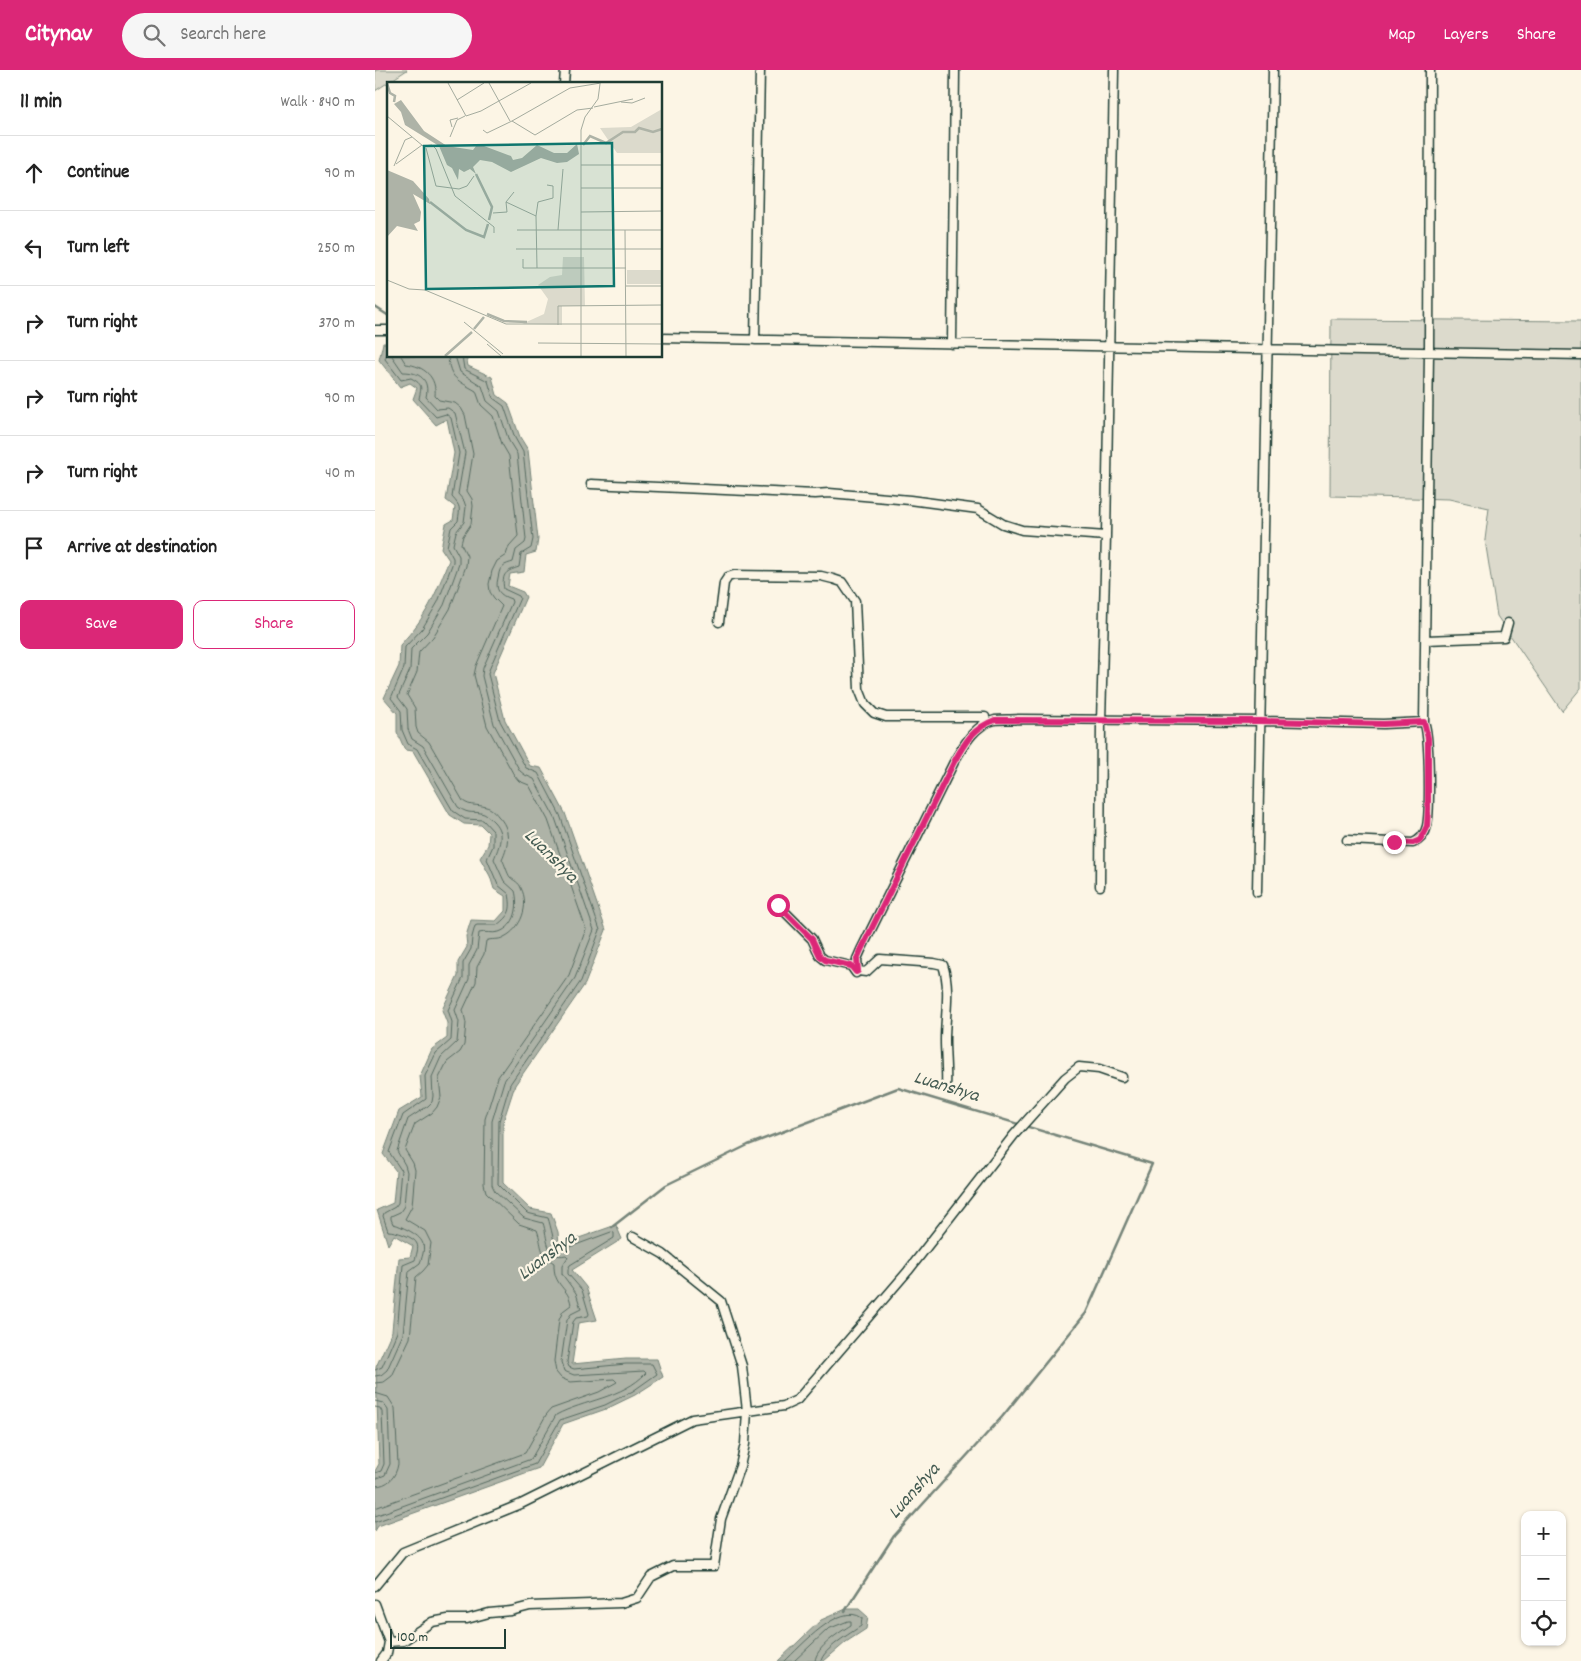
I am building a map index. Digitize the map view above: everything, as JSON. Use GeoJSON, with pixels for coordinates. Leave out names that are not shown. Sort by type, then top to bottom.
{"type":"FeatureCollection","features":[{"type":"Feature","properties":{"kind":"street"},"geometry":{"type":"LineString","coordinates":[[755,340],[760,70]]}},
{"type":"Feature","properties":{"kind":"street"},"geometry":{"type":"LineString","coordinates":[[952,344],[955,70]]}},
{"type":"Feature","properties":{"kind":"street"},"geometry":{"type":"LineString","coordinates":[[1100,886],[1101,721],[1114,70]]}},
{"type":"Feature","properties":{"kind":"street"},"geometry":{"type":"LineString","coordinates":[[1257,892],[1273,70]]}},
{"type":"Feature","properties":{"kind":"street"},"geometry":{"type":"LineString","coordinates":[[1347,840],[1413,843],[1420,840],[1427,826],[1428,738],[1424,722],[1429,352],[1430,70]]}},
{"type":"Feature","properties":{"kind":"street"},"geometry":{"type":"LineString","coordinates":[[663,338],[1581,355]]}},
{"type":"Feature","properties":{"kind":"street"},"geometry":{"type":"LineString","coordinates":[[591,484],[829,493],[910,500],[978,509],[1003,524],[1022,530],[1106,536]]}},
{"type":"Feature","properties":{"kind":"street"},"geometry":{"type":"LineString","coordinates":[[719,622],[724,582],[734,575],[821,576],[833,578],[842,582],[855,601],[859,689],[865,704],[874,712],[886,717],[985,717],[984,724]]}},
{"type":"Feature","properties":{"kind":"street"},"geometry":{"type":"LineString","coordinates":[[1426,640],[1504,637],[1508,624]]}},
{"type":"Feature","properties":{"kind":"street"},"geometry":{"type":"LineString","coordinates":[[858,971],[857,959],[861,950],[954,762],[964,745],[984,724],[995,720],[1019,719],[1383,724],[1424,722]]}},
{"type":"Feature","properties":{"kind":"street"},"geometry":{"type":"LineString","coordinates":[[778,905],[812,939],[820,956],[825,960],[851,966],[856,972],[866,972],[880,959],[943,965],[948,1000],[945,1039],[946,1088]]}},
{"type":"Feature","properties":{"kind":"street"},"geometry":{"type":"LineString","coordinates":[[375,1586],[403,1552],[521,1504],[692,1419],[784,1406],[797,1400],[908,1271],[1014,1135],[1051,1092],[1073,1070],[1079,1067],[1091,1068],[1122,1077]]}},
{"type":"Feature","properties":{"kind":"street"},"geometry":{"type":"LineString","coordinates":[[389,1642],[403,1641],[432,1622],[448,1619],[467,1619],[530,1606],[621,1603],[637,1598],[651,1577],[673,1566],[714,1566],[721,1519],[740,1466],[745,1444],[747,1411],[742,1366],[721,1301],[663,1254],[633,1237]]}},
{"type":"Feature","properties":{"kind":"street"},"geometry":{"type":"LineString","coordinates":[[375,1604],[389,1642],[387,1653],[381,1661]]}},
{"type":"Feature","properties":{"kind":"shaded area"},"geometry":{"type":"Polygon","coordinates":[[[375,70],[407,70],[387,82],[375,91],[375,70]]]}},
{"type":"Feature","properties":{"kind":"shaded area"},"geometry":{"type":"Polygon","coordinates":[[[1331,319],[1581,321],[1581,688],[1562,711],[1497,616],[1485,540],[1489,508],[1449,499],[1330,496],[1331,319]]]}},
{"type":"Feature","properties":{"kind":"water"},"geometry":{"type":"Polygon","coordinates":[[[383,343],[387,343],[387,358],[466,358],[468,366],[492,377],[497,395],[508,403],[520,437],[528,450],[538,539],[536,552],[526,555],[524,572],[510,574],[508,586],[523,592],[526,597],[493,673],[505,720],[530,766],[541,768],[565,813],[606,930],[585,984],[515,1085],[503,1122],[503,1183],[530,1209],[551,1213],[558,1232],[559,1245],[616,1225],[622,1239],[572,1270],[586,1287],[597,1320],[578,1323],[572,1364],[626,1359],[657,1359],[663,1377],[635,1395],[606,1409],[563,1424],[539,1468],[378,1526],[375,1531],[375,1471],[379,1464],[376,1367],[392,1331],[399,1258],[410,1257],[413,1246],[394,1235],[388,1245],[377,1210],[393,1203],[396,1171],[383,1154],[399,1111],[422,1097],[420,1076],[432,1049],[447,1038],[447,1023],[442,1010],[458,976],[458,962],[467,947],[466,936],[471,920],[496,921],[505,911],[505,896],[494,889],[490,876],[480,858],[488,845],[489,833],[481,825],[464,824],[450,815],[413,751],[405,750],[397,732],[397,713],[384,698],[399,666],[400,645],[424,615],[449,560],[441,548],[446,524],[453,520],[455,507],[446,500],[454,453],[447,419],[436,425],[413,399],[417,388],[410,383],[400,387],[379,360],[383,343]]]}},
{"type":"Feature","properties":{"kind":"water"},"geometry":{"type":"Polygon","coordinates":[[[846,1609],[859,1609],[868,1617],[866,1629],[846,1642],[824,1661],[778,1661],[821,1620],[846,1609]]]}},
{"type":"Feature","properties":{"kind":"waterway","name":"Luanshya"},"geometry":{"type":"LineString","coordinates":[[375,307],[387,315]]}},
{"type":"Feature","properties":{"kind":"waterway","name":"Luanshya"},"geometry":{"type":"LineString","coordinates":[[612,1227],[666,1185],[748,1145],[898,1088],[1152,1164],[1086,1313],[1002,1417],[894,1536],[845,1611]]}},
{"type":"Feature","properties":{"kind":"route"},"geometry":{"type":"LineString","coordinates":[[778,905],[812,939],[820,956],[825,960],[851,966],[856,972],[858,971],[857,959],[861,950],[954,762],[964,745],[975,732],[984,724],[995,720],[1260,721],[1383,724],[1424,722],[1428,738],[1427,826],[1420,840],[1413,843],[1394,842]]}}]}
